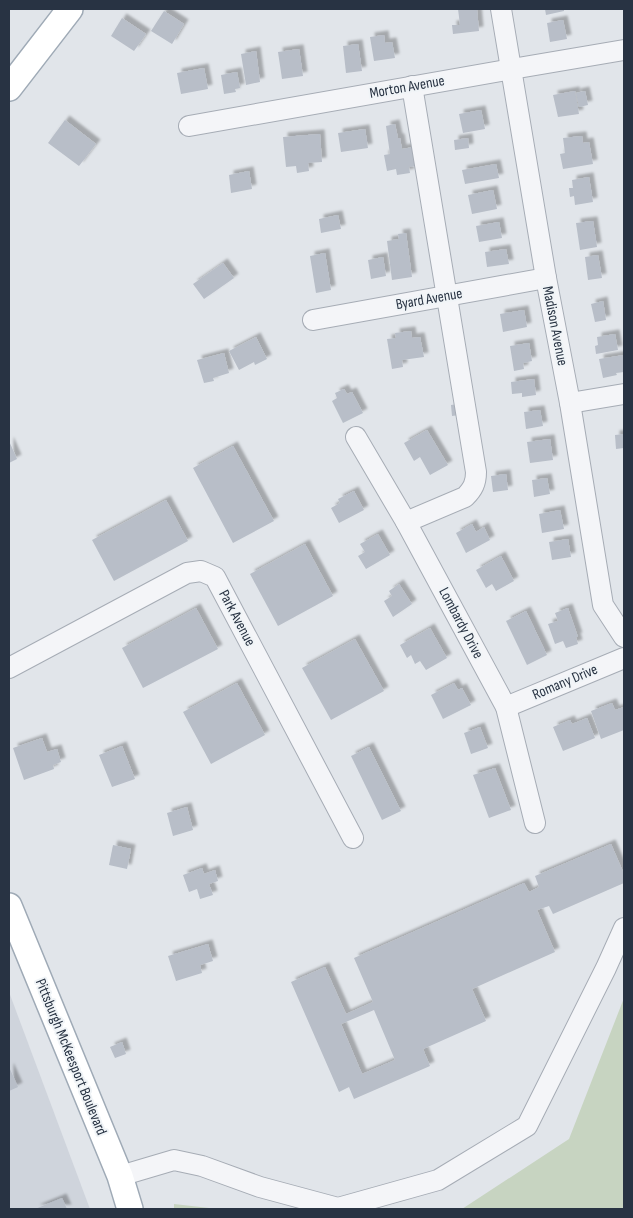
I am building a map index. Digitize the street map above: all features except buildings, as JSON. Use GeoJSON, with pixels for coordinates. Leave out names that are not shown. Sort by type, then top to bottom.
{"type":"FeatureCollection","features":[{"type":"Feature","properties":{"kind":"main road"},"geometry":{"type":"LineString","coordinates":[[9,88],[70,9]]}},
{"type":"Feature","properties":{"kind":"main road","name":"Pittsburgh McKeesport Boulevard"},"geometry":{"type":"LineString","coordinates":[[9,906],[120,1176],[130,1209]]}},
{"type":"Feature","properties":{"kind":"street","name":"Madison Avenue"},"geometry":{"type":"LineString","coordinates":[[501,9],[546,278],[570,403],[603,605],[624,636]]}},
{"type":"Feature","properties":{"kind":"street","name":"Morton Avenue"},"geometry":{"type":"LineString","coordinates":[[189,126],[624,50]]}},
{"type":"Feature","properties":{"kind":"street"},"geometry":{"type":"LineString","coordinates":[[406,522],[465,497],[476,482],[476,472],[412,86]]}},
{"type":"Feature","properties":{"kind":"street","name":"Byard Avenue"},"geometry":{"type":"LineString","coordinates":[[313,320],[546,278]]}},
{"type":"Feature","properties":{"kind":"street"},"geometry":{"type":"LineString","coordinates":[[570,403],[624,394]]}},
{"type":"Feature","properties":{"kind":"street","name":"Lombardy Drive"},"geometry":{"type":"LineString","coordinates":[[356,437],[406,522],[506,707],[535,823]]}},
{"type":"Feature","properties":{"kind":"street","name":"Park Avenue"},"geometry":{"type":"LineString","coordinates":[[9,668],[187,573],[200,571],[216,577],[353,838]]}},
{"type":"Feature","properties":{"kind":"street","name":"Romany Drive"},"geometry":{"type":"LineString","coordinates":[[506,707],[624,658]]}},
{"type":"Feature","properties":{"kind":"street"},"geometry":{"type":"LineString","coordinates":[[120,1176],[174,1160],[202,1166],[260,1187],[338,1208],[438,1180],[527,1126],[624,928]]}},
{"type":"Feature","properties":{"kind":"shaded area"},"geometry":{"type":"Polygon","coordinates":[[[9,992],[90,1209],[9,1209],[9,992]]]}},
{"type":"Feature","properties":{"kind":"green space"},"geometry":{"type":"Polygon","coordinates":[[[624,998],[624,1209],[462,1209],[569,1139],[624,998]]]}},
{"type":"Feature","properties":{"kind":"green space"},"geometry":{"type":"Polygon","coordinates":[[[174,1204],[218,1209],[174,1209],[174,1204]]]}}]}
